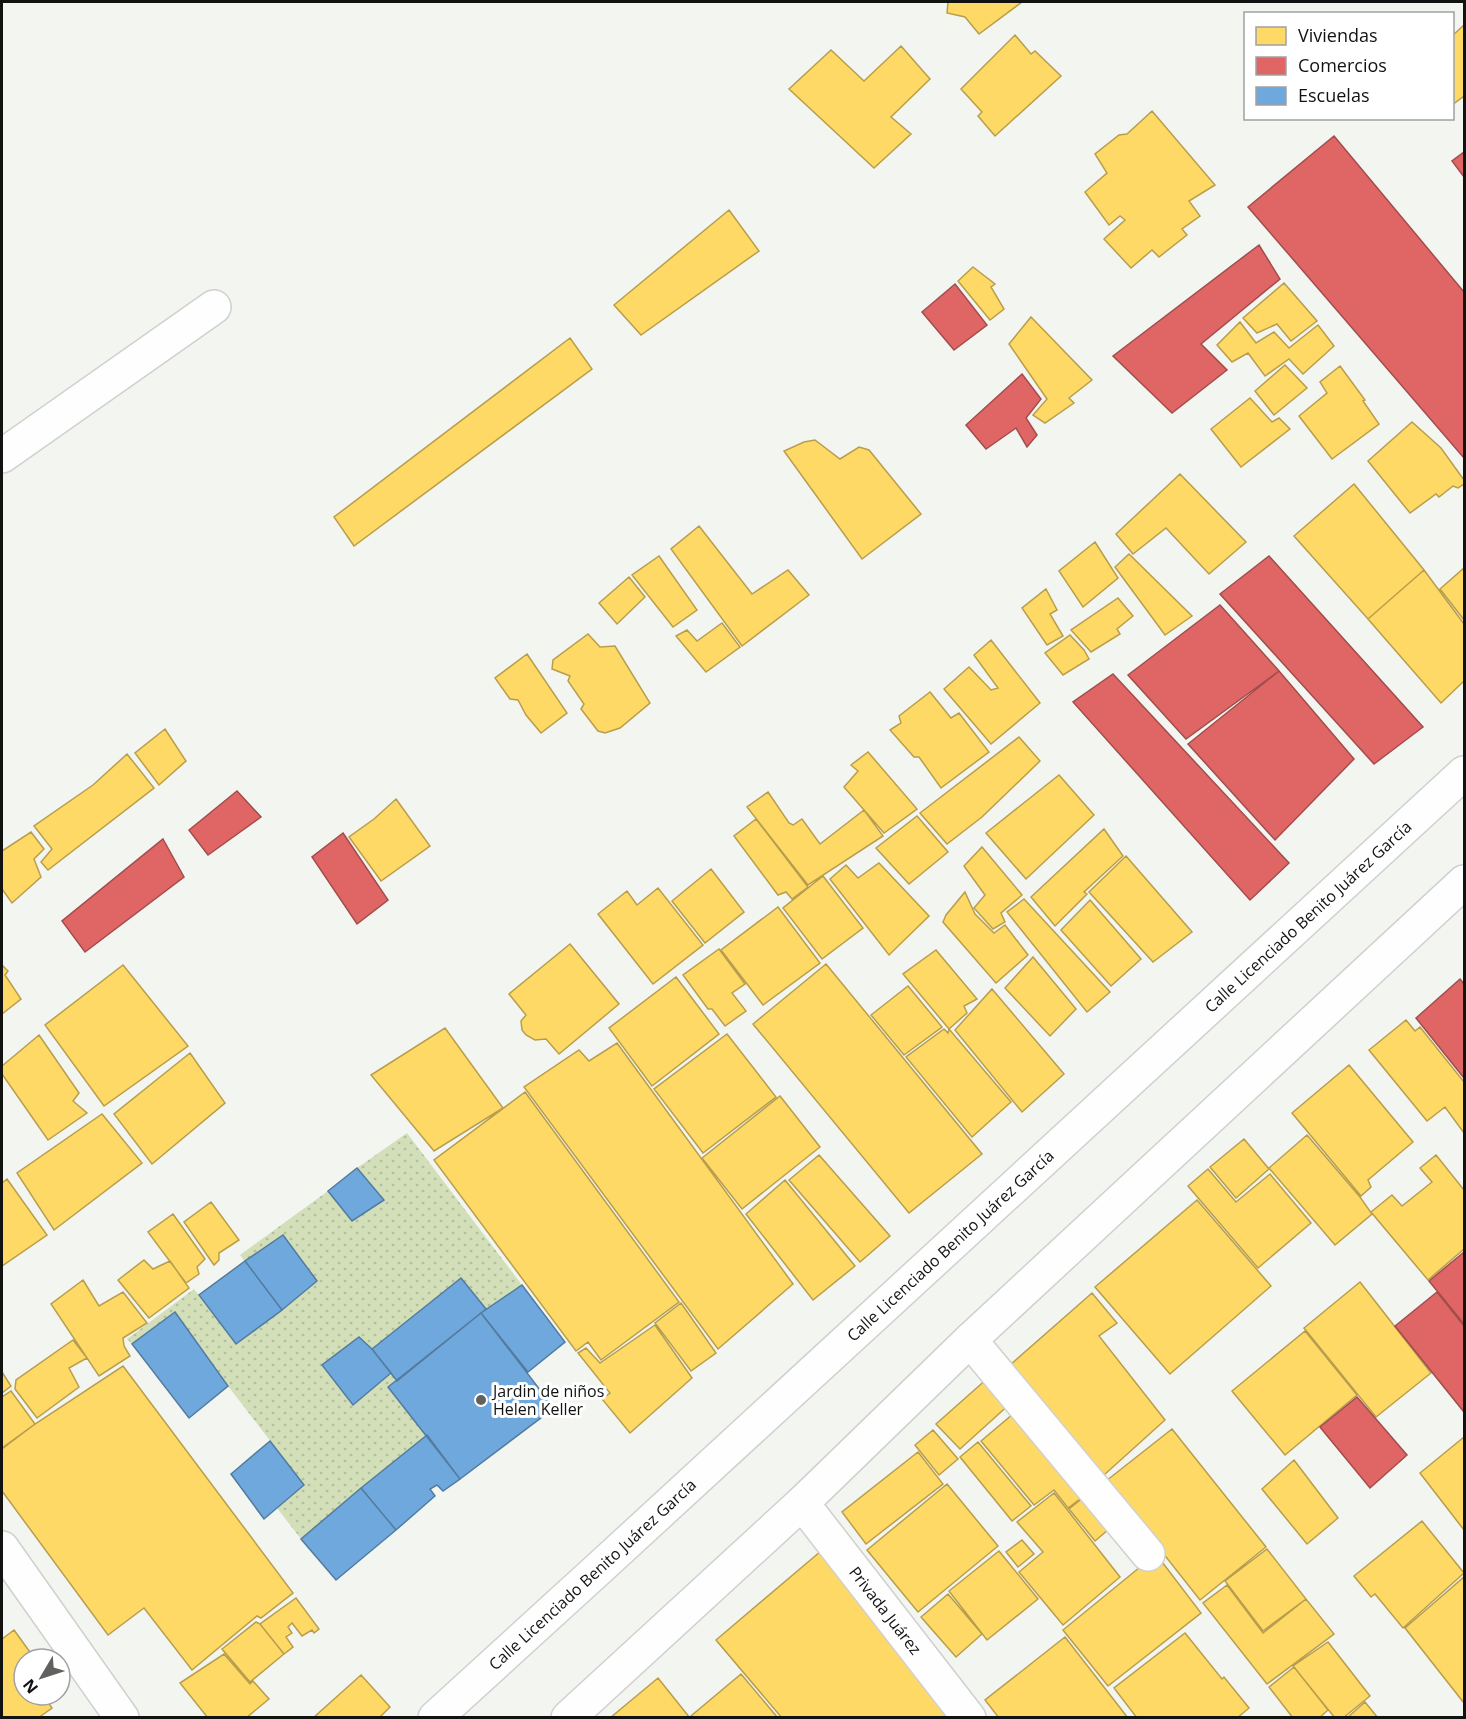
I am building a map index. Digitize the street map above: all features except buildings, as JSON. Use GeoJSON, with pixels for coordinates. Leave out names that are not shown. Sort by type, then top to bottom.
{"type":"FeatureCollection","features":[{"type":"Feature","properties":{"kind":"street"},"geometry":{"type":"LineString","coordinates":[[2,456],[214,307]]}},
{"type":"Feature","properties":{"kind":"street","name":"Calle Licenciado Benito Juárez García"},"geometry":{"type":"LineString","coordinates":[[435,1718],[1464,773]]}},
{"type":"Feature","properties":{"kind":"street"},"geometry":{"type":"LineString","coordinates":[[568,1718],[802,1503],[970,1340],[1464,882]]}},
{"type":"Feature","properties":{"kind":"street"},"geometry":{"type":"LineString","coordinates":[[970,1340],[1148,1554]]}},
{"type":"Feature","properties":{"kind":"street","name":"Privada Juárez"},"geometry":{"type":"LineString","coordinates":[[802,1503],[969,1718]]}},
{"type":"Feature","properties":{"kind":"street"},"geometry":{"type":"LineString","coordinates":[[2,1548],[122,1718]]}},
{"type":"Feature","properties":{"kind":"green space"},"geometry":{"type":"Polygon","coordinates":[[[407,1133],[522,1285],[486,1309],[461,1279],[372,1349],[359,1337],[322,1365],[353,1405],[391,1373],[397,1381],[388,1387],[427,1435],[301,1539],[277,1508],[304,1485],[175,1312],[132,1344],[127,1339],[194,1289],[236,1343],[281,1310],[240,1255],[328,1191],[352,1221],[383,1201],[357,1168],[407,1133]]]}},
{"type":"Feature","properties":{"kind":"place","name":"Jardin de niños Helen Keller"},"geometry":{"type":"Point","coordinates":[481,1400]}}]}
